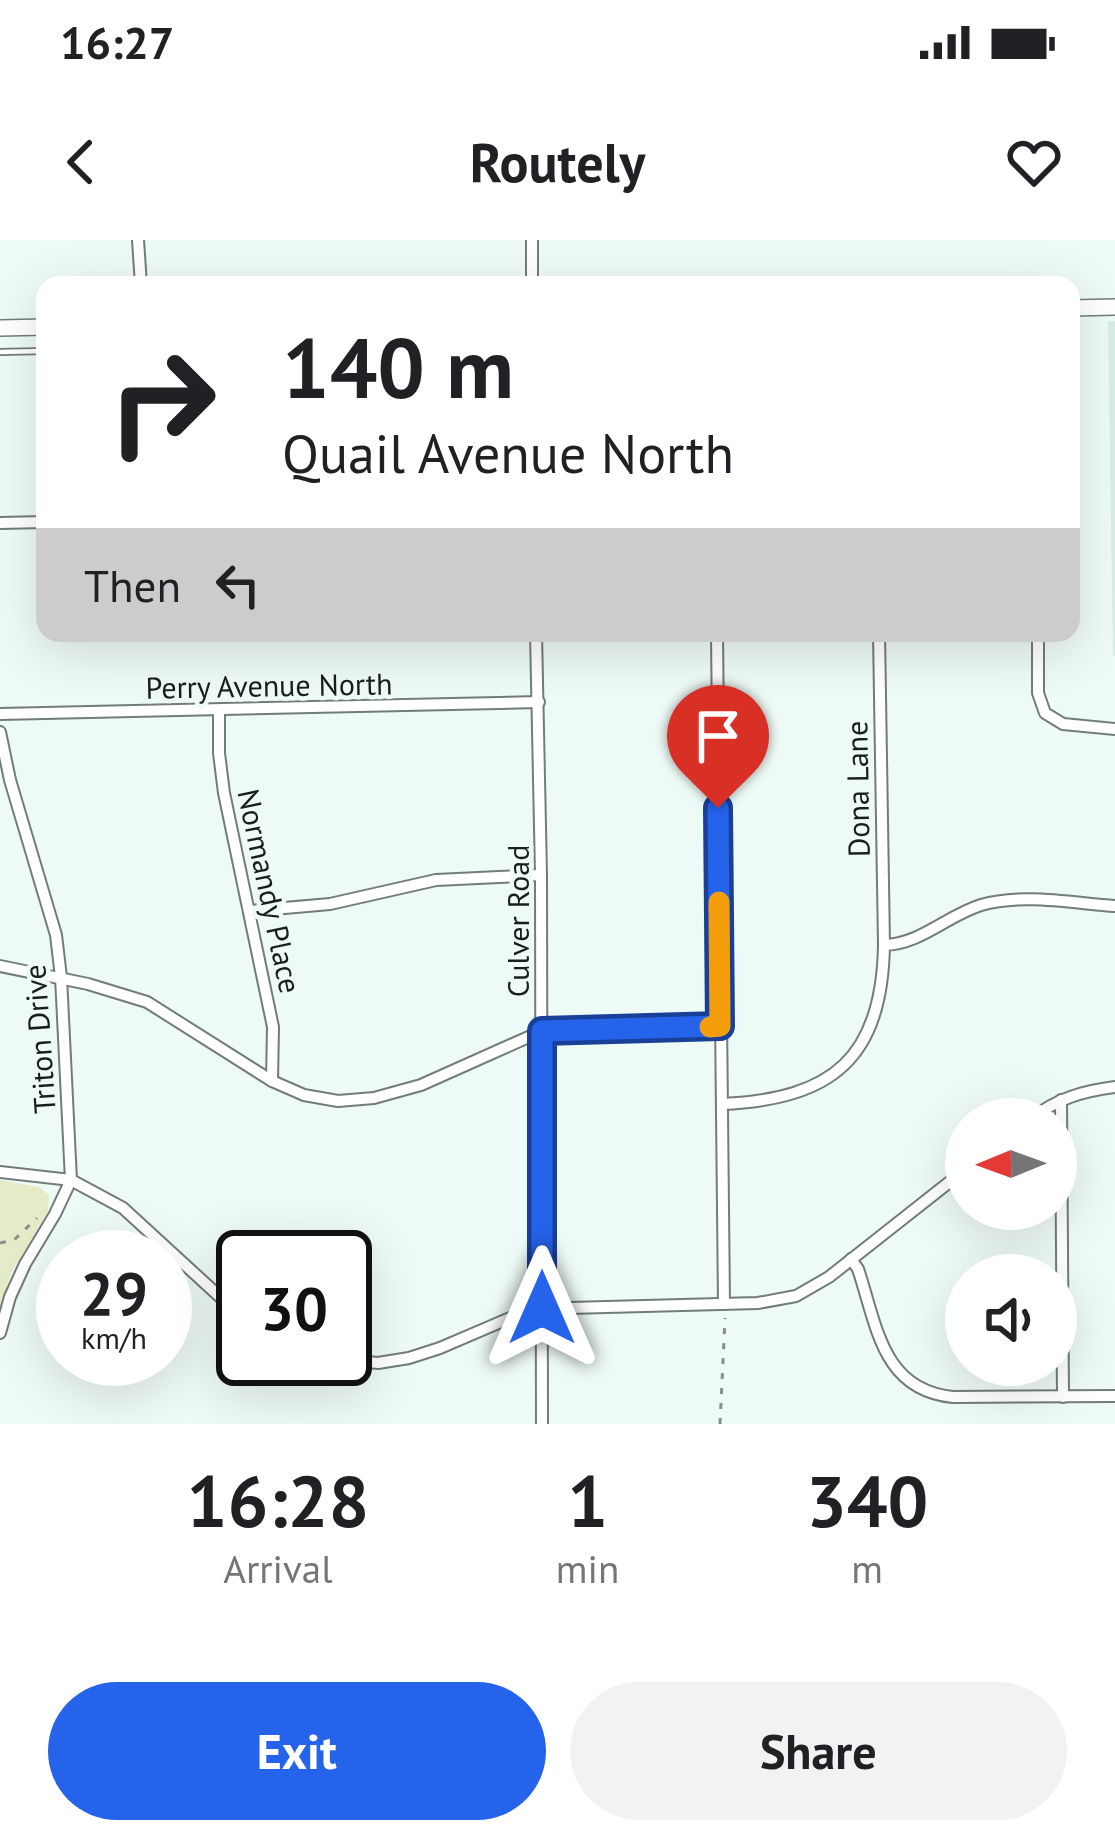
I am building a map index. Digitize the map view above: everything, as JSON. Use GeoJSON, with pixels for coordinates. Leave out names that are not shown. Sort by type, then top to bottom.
{"type":"FeatureCollection","features":[{"type":"Feature","properties":{"kind":"street"},"geometry":{"type":"LineString","coordinates":[[138,240],[140,276]]}},
{"type":"Feature","properties":{"kind":"street"},"geometry":{"type":"LineString","coordinates":[[532,240],[532,276]]}},
{"type":"Feature","properties":{"kind":"street"},"geometry":{"type":"LineString","coordinates":[[1080,308],[1115,307]]}},
{"type":"Feature","properties":{"kind":"street"},"geometry":{"type":"LineString","coordinates":[[0,328],[36,327]]}},
{"type":"Feature","properties":{"kind":"street"},"geometry":{"type":"LineString","coordinates":[[0,523],[36,522]]}},
{"type":"Feature","properties":{"kind":"street","name":"Culver Road"},"geometry":{"type":"LineString","coordinates":[[536,642],[542,1424]]}},
{"type":"Feature","properties":{"kind":"street"},"geometry":{"type":"LineString","coordinates":[[717,642],[724,1309]]}},
{"type":"Feature","properties":{"kind":"street","name":"Dona Lane"},"geometry":{"type":"LineString","coordinates":[[722,1104],[797,1093],[844,1064],[862,1042],[879,1006],[884,945],[879,642]]}},
{"type":"Feature","properties":{"kind":"street"},"geometry":{"type":"LineString","coordinates":[[1038,642],[1038,693],[1045,713],[1063,724],[1115,729]]}},
{"type":"Feature","properties":{"kind":"street","name":"Perry Avenue North"},"geometry":{"type":"LineString","coordinates":[[0,714],[539,702]]}},
{"type":"Feature","properties":{"kind":"street","name":"Normandy Place"},"geometry":{"type":"LineString","coordinates":[[219,710],[224,793],[273,1027],[272,1081]]}},
{"type":"Feature","properties":{"kind":"street","name":"Triton Drive"},"geometry":{"type":"LineString","coordinates":[[0,732],[56,935],[71,1180]]}},
{"type":"Feature","properties":{"kind":"street"},"geometry":{"type":"LineString","coordinates":[[250,911],[330,904],[436,880],[541,875]]}},
{"type":"Feature","properties":{"kind":"street"},"geometry":{"type":"LineString","coordinates":[[884,945],[912,940],[951,917],[1006,900],[1115,906]]}},
{"type":"Feature","properties":{"kind":"street"},"geometry":{"type":"LineString","coordinates":[[0,966],[61,977],[160,1009],[272,1081],[320,1099],[374,1099],[421,1085],[542,1031],[720,1026]]}},
{"type":"Feature","properties":{"kind":"street"},"geometry":{"type":"LineString","coordinates":[[1066,1098],[1115,1088]]}},
{"type":"Feature","properties":{"kind":"street"},"geometry":{"type":"LineString","coordinates":[[0,1172],[71,1180],[123,1208],[216,1293]]}},
{"type":"Feature","properties":{"kind":"street"},"geometry":{"type":"LineString","coordinates":[[0,1334],[25,1264],[71,1180]]}},
{"type":"Feature","properties":{"kind":"street"},"geometry":{"type":"LineString","coordinates":[[372,1362],[440,1348],[531,1309],[724,1309],[796,1296],[814,1288],[945,1185]]}},
{"type":"Feature","properties":{"kind":"street"},"geometry":{"type":"LineString","coordinates":[[1061,1230],[1063,1396]]}},
{"type":"Feature","properties":{"kind":"street"},"geometry":{"type":"LineString","coordinates":[[851,1259],[888,1359],[915,1388],[953,1397],[1115,1396]]}},
{"type":"Feature","properties":{"kind":"lane"},"geometry":{"type":"LineString","coordinates":[[0,352],[36,351]]}},
{"type":"Feature","properties":{"kind":"path"},"geometry":{"type":"LineString","coordinates":[[0,1243],[14,1240],[34,1224],[47,1204]]}},
{"type":"Feature","properties":{"kind":"path"},"geometry":{"type":"LineString","coordinates":[[720,1424],[724,1309]]}},
{"type":"Feature","properties":{"kind":"shaded area"},"geometry":{"type":"Polygon","coordinates":[[[1108,321],[1115,321],[1115,656],[1113,656],[1108,321]]]}},
{"type":"Feature","properties":{"kind":"green space"},"geometry":{"type":"Polygon","coordinates":[[[0,1180],[39,1187],[49,1195],[48,1211],[11,1273],[0,1308],[0,1180]]]}},
{"type":"Feature","properties":{"kind":"slow traffic"},"geometry":{"type":"LineString","coordinates":[[710,1027],[720,1026],[719,902]]}},
{"type":"Feature","properties":{"kind":"route"},"geometry":{"type":"LineString","coordinates":[[542,1308],[542,1031],[720,1026],[718,808]]}}]}
